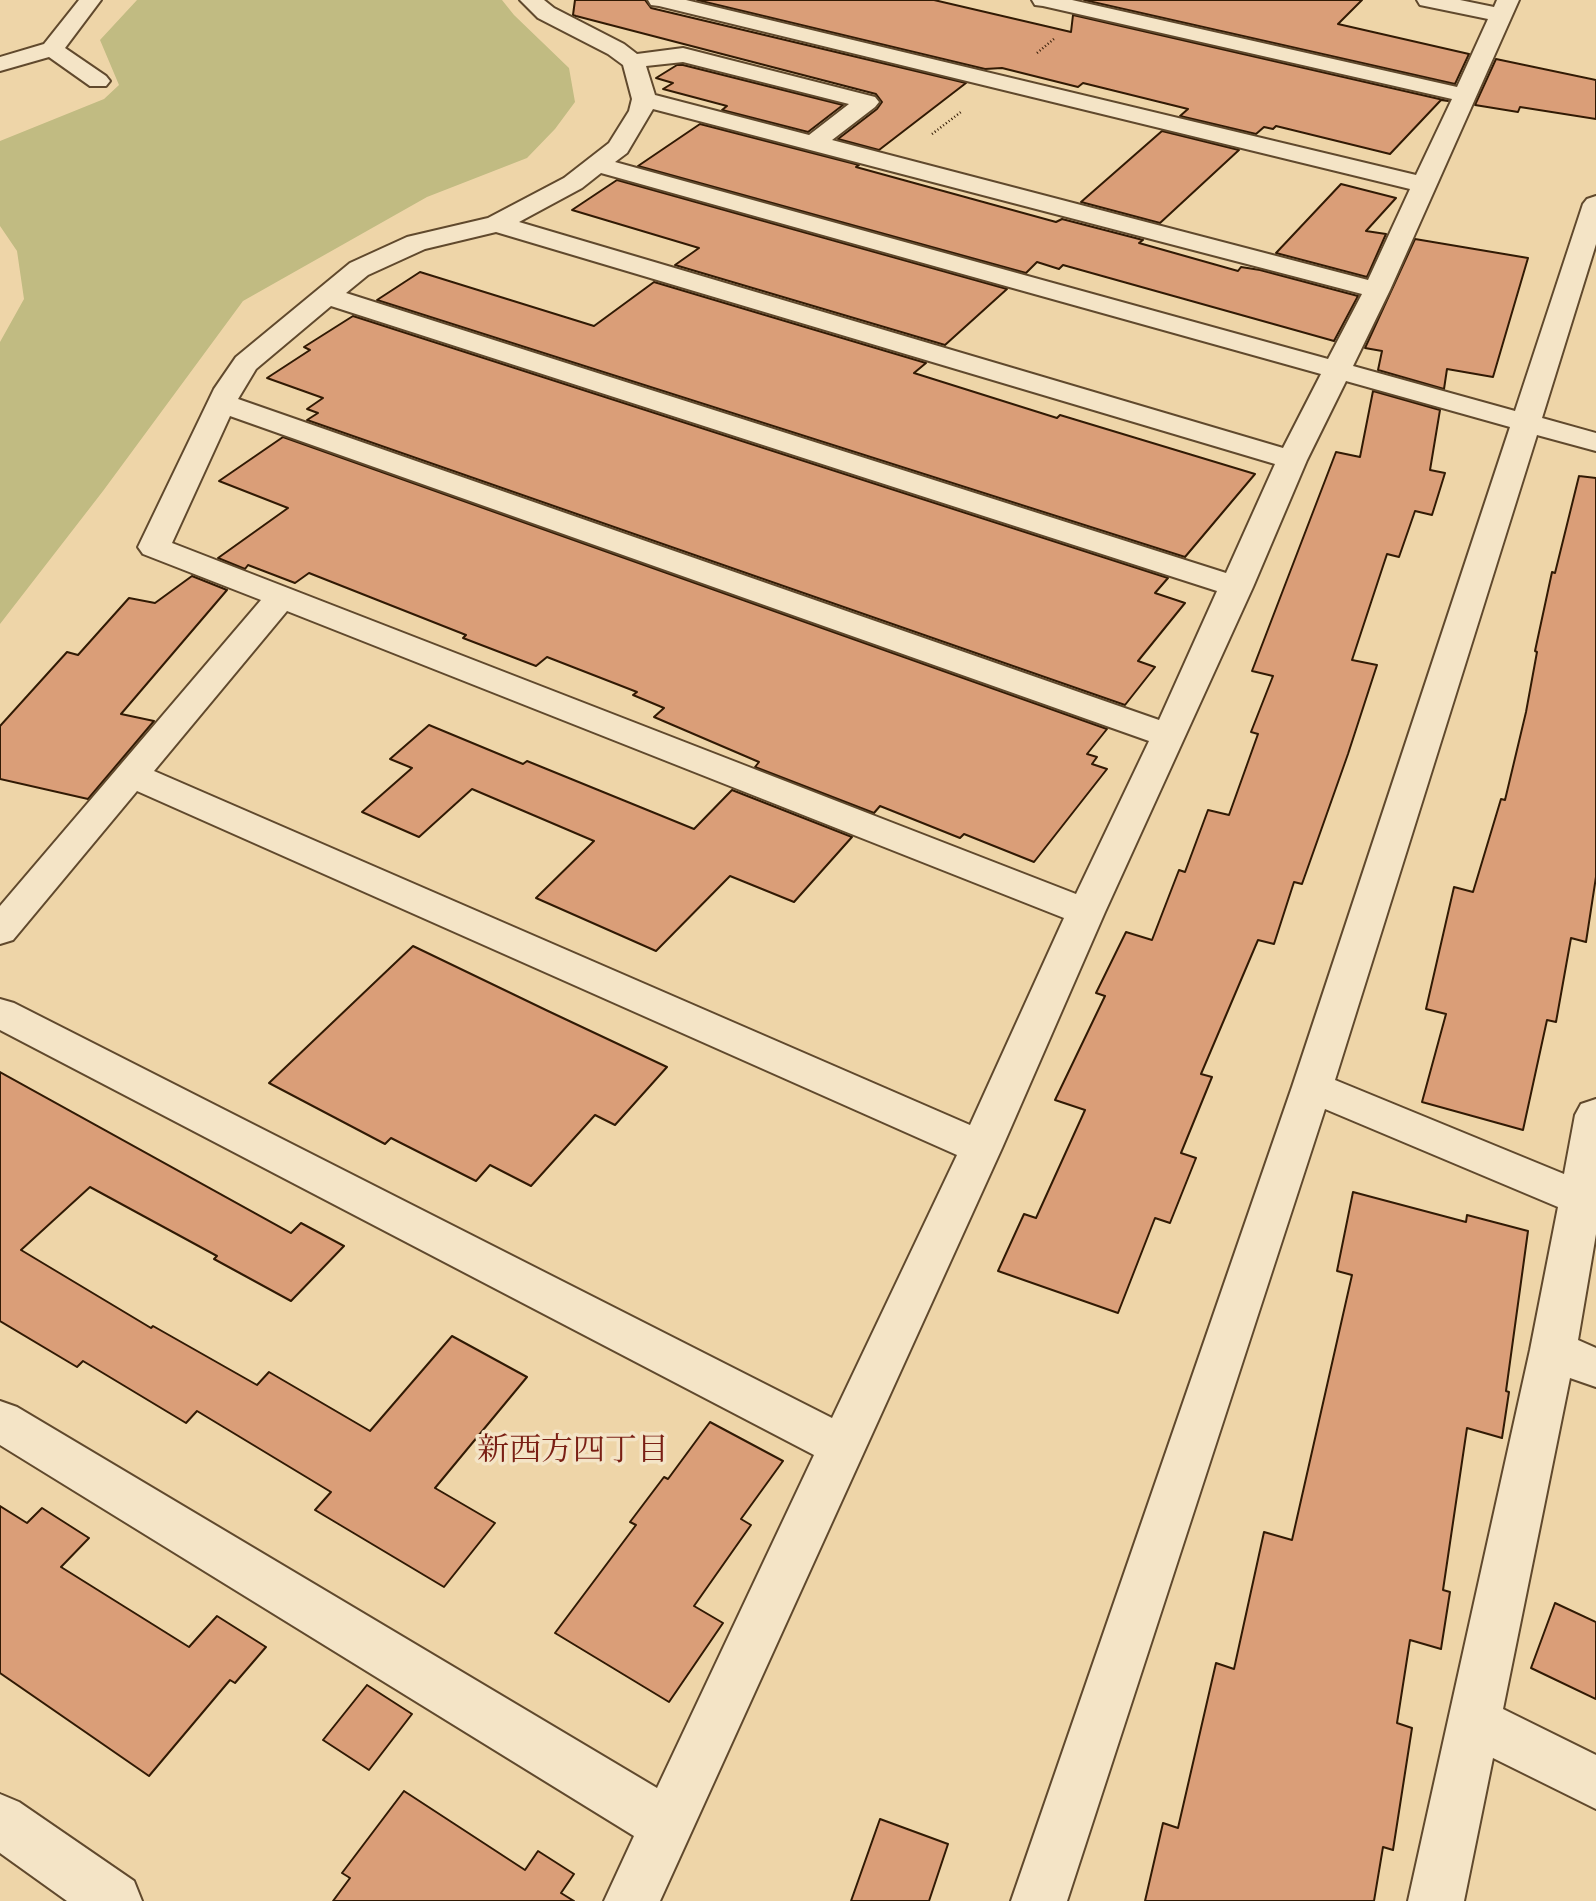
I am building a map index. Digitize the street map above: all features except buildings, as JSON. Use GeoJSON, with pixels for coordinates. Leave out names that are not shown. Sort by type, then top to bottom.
{"type":"FeatureCollection","features":[{"type":"Feature","properties":{"kind":"street"},"geometry":{"type":"LineString","coordinates":[[0,64],[52,48],[90,0]]}},
{"type":"Feature","properties":{"kind":"street"},"geometry":{"type":"LineString","coordinates":[[531,0],[546,12],[596,37],[632,61],[642,82],[644,99],[641,111],[618,148],[573,183],[497,224],[436,238],[378,259],[325,295],[246,363],[232,381],[154,547],[1086,912]]}},
{"type":"Feature","properties":{"kind":"street"},"geometry":{"type":"LineString","coordinates":[[659,0],[1422,184]]}},
{"type":"Feature","properties":{"kind":"street"},"geometry":{"type":"LineString","coordinates":[[1043,0],[1464,95]]}},
{"type":"Feature","properties":{"kind":"street"},"geometry":{"type":"LineString","coordinates":[[632,1901],[981,1147],[1086,912],[1170,736],[1292,460],[1377,290],[1422,184],[1504,8],[1428,0]]}},
{"type":"Feature","properties":{"kind":"street"},"geometry":{"type":"LineString","coordinates":[[52,48],[98,81]]}},
{"type":"Feature","properties":{"kind":"street"},"geometry":{"type":"LineString","coordinates":[[632,61],[683,55],[867,102],[813,143]]}},
{"type":"Feature","properties":{"kind":"street"},"geometry":{"type":"LineString","coordinates":[[644,99],[1377,290]]}},
{"type":"Feature","properties":{"kind":"street"},"geometry":{"type":"LineString","coordinates":[[598,165],[1596,442]]}},
{"type":"Feature","properties":{"kind":"street"},"geometry":{"type":"LineString","coordinates":[[1039,1901],[1312,1087],[1596,204]]}},
{"type":"Feature","properties":{"kind":"street"},"geometry":{"type":"LineString","coordinates":[[497,224],[1292,460]]}},
{"type":"Feature","properties":{"kind":"street"},"geometry":{"type":"LineString","coordinates":[[325,295],[1237,587]]}},
{"type":"Feature","properties":{"kind":"street"},"geometry":{"type":"LineString","coordinates":[[222,403],[1170,736]]}},
{"type":"Feature","properties":{"kind":"street"},"geometry":{"type":"LineString","coordinates":[[0,931],[281,597]]}},
{"type":"Feature","properties":{"kind":"street"},"geometry":{"type":"LineString","coordinates":[[132,775],[981,1147]]}},
{"type":"Feature","properties":{"kind":"street"},"geometry":{"type":"LineString","coordinates":[[0,1013],[843,1447]]}},
{"type":"Feature","properties":{"kind":"street"},"geometry":{"type":"LineString","coordinates":[[1312,1087],[1579,1198]]}},
{"type":"Feature","properties":{"kind":"street"},"geometry":{"type":"LineString","coordinates":[[1436,1901],[1553,1350],[1596,1115]]}},
{"type":"Feature","properties":{"kind":"street"},"geometry":{"type":"LineString","coordinates":[[1553,1350],[1596,1368]]}},
{"type":"Feature","properties":{"kind":"street"},"geometry":{"type":"LineString","coordinates":[[0,1421],[667,1825]]}},
{"type":"Feature","properties":{"kind":"street"},"geometry":{"type":"LineString","coordinates":[[1473,1721],[1596,1783]]}},
{"type":"Feature","properties":{"kind":"street"},"geometry":{"type":"LineString","coordinates":[[0,1821],[114,1901]]}},
{"type":"Feature","properties":{"kind":"path"},"geometry":{"type":"LineString","coordinates":[[897,164],[903,156],[1090,10]]}},
{"type":"Feature","properties":{"kind":"shaded area"},"geometry":{"type":"Polygon","coordinates":[[[137,0],[502,0],[569,68],[575,102],[555,129],[527,158],[427,197],[243,301],[103,491],[0,624],[0,342],[24,299],[17,251],[0,226],[0,141],[104,99],[119,85],[100,40],[137,0]]]}},
{"type":"Feature","properties":{"kind":"district","name":"新西方四丁目"},"geometry":{"type":"Point","coordinates":[573,1452]}}]}
